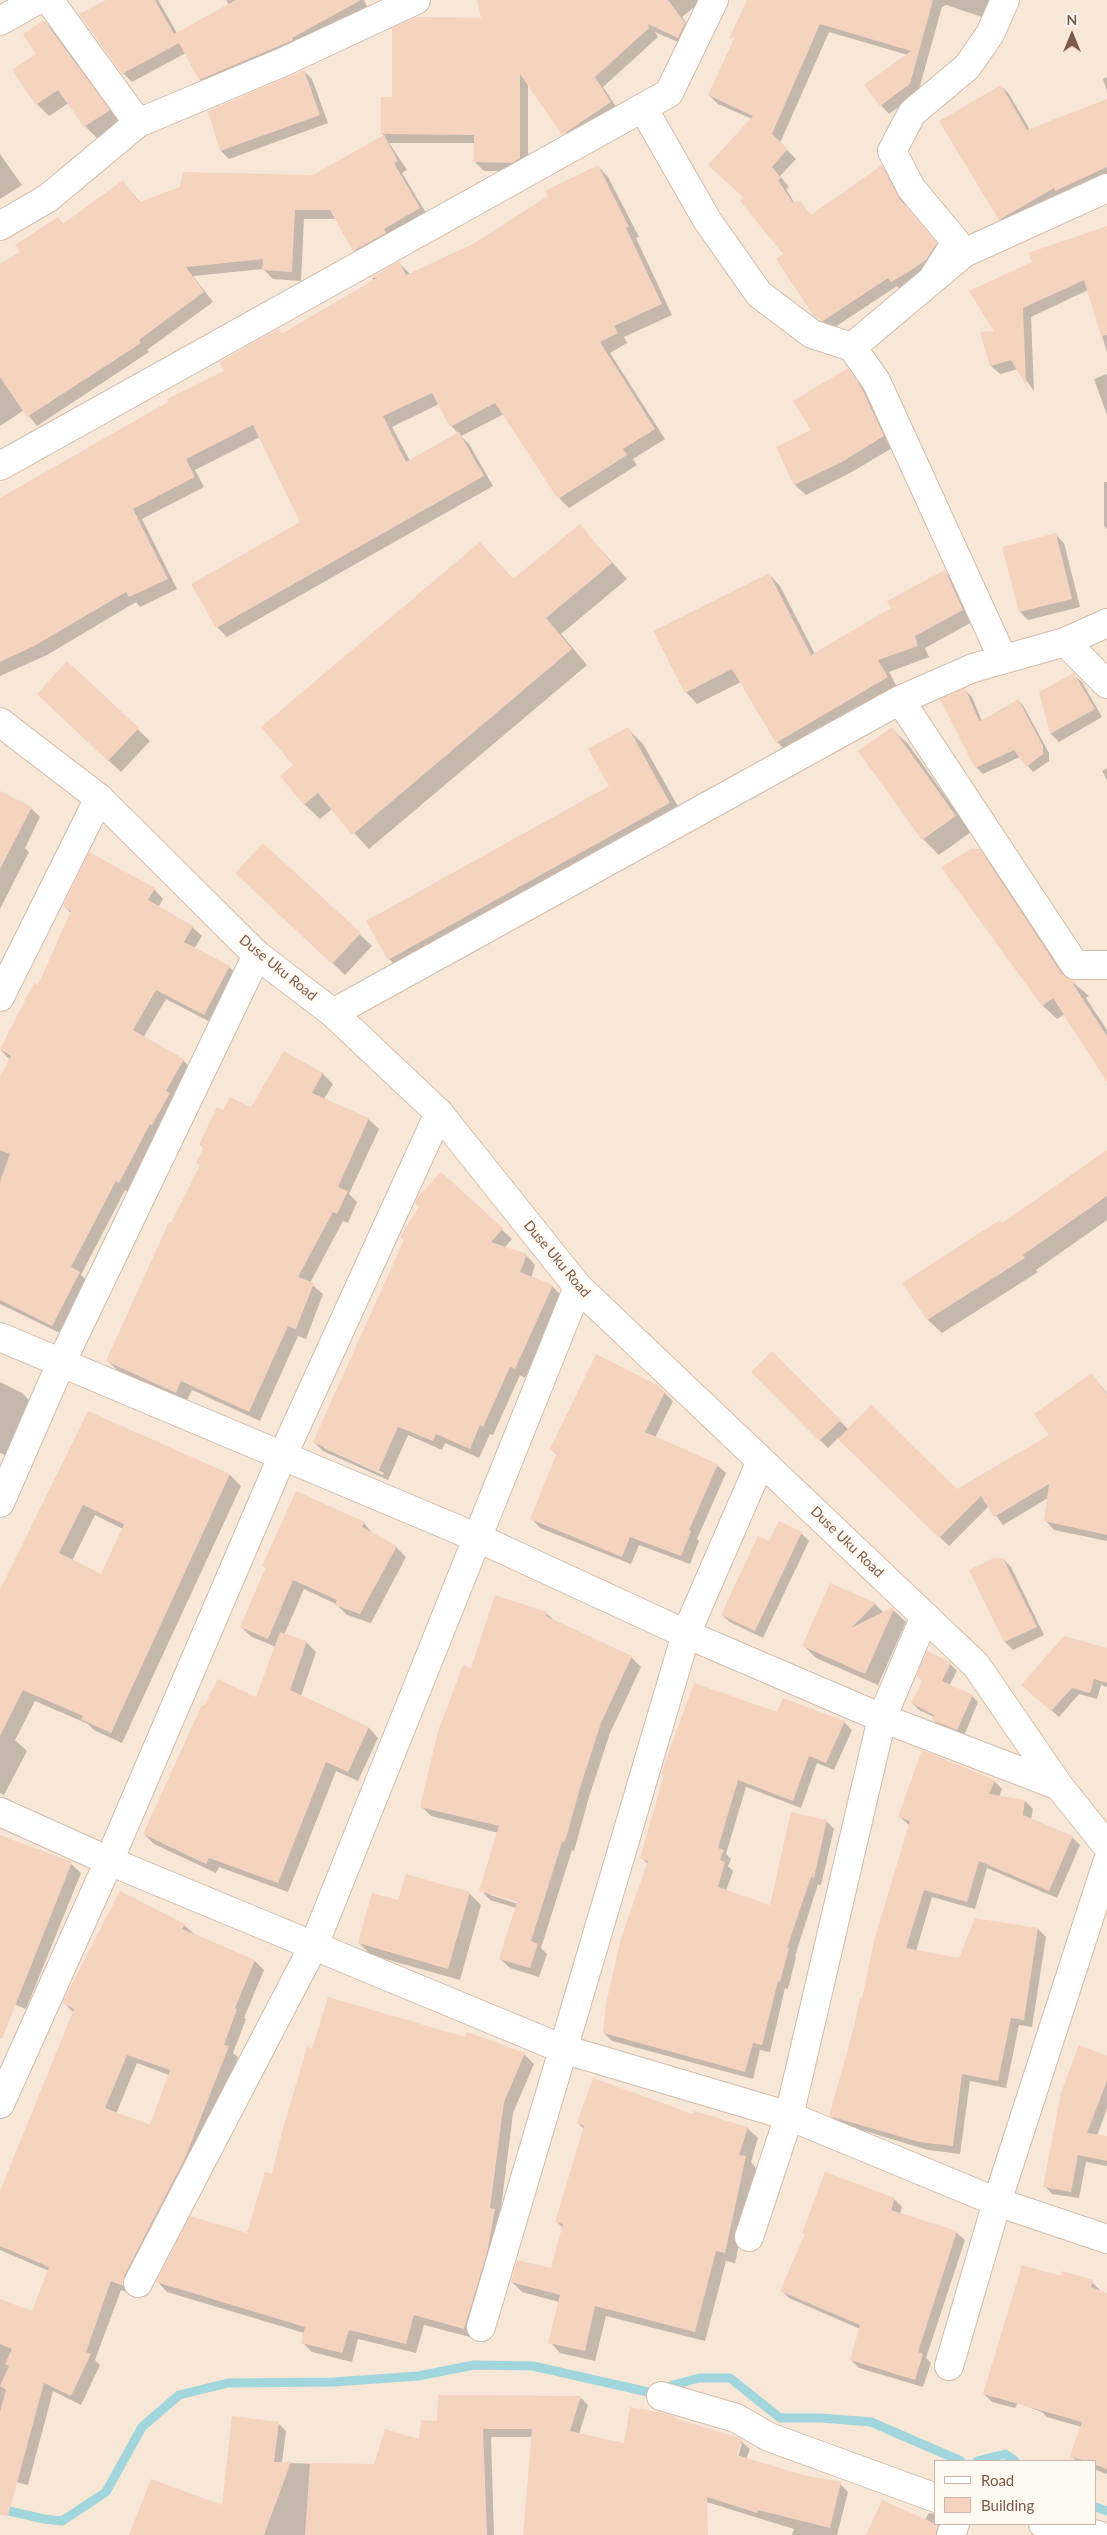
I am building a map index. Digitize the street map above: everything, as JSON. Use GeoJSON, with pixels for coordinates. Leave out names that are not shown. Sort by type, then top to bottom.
{"type":"FeatureCollection","features":[{"type":"Feature","properties":{"kind":"street"},"geometry":{"type":"LineString","coordinates":[[0,21],[37,0]]}},
{"type":"Feature","properties":{"kind":"street"},"geometry":{"type":"LineString","coordinates":[[49,0],[138,123]]}},
{"type":"Feature","properties":{"kind":"street"},"geometry":{"type":"LineString","coordinates":[[0,226],[48,198],[138,123],[281,63],[416,0]]}},
{"type":"Feature","properties":{"kind":"street"},"geometry":{"type":"LineString","coordinates":[[0,466],[669,93],[714,0]]}},
{"type":"Feature","properties":{"kind":"street"},"geometry":{"type":"LineString","coordinates":[[933,278],[956,242],[911,188],[892,151],[912,113],[967,67],[990,34],[1004,0]]}},
{"type":"Feature","properties":{"kind":"street"},"geometry":{"type":"LineString","coordinates":[[643,108],[707,220],[759,294],[812,334],[852,347],[876,381],[1003,659]]}},
{"type":"Feature","properties":{"kind":"street"},"geometry":{"type":"LineString","coordinates":[[852,347],[964,253],[1107,188]]}},
{"type":"Feature","properties":{"kind":"street"},"geometry":{"type":"LineString","coordinates":[[334,1013],[900,700],[973,668],[1065,642],[1107,623]]}},
{"type":"Feature","properties":{"kind":"street"},"geometry":{"type":"LineString","coordinates":[[1065,642],[1107,684]]}},
{"type":"Feature","properties":{"kind":"street"},"geometry":{"type":"LineString","coordinates":[[900,700],[1075,965],[1107,965]]}},
{"type":"Feature","properties":{"kind":"street","name":"Duse Uku Road"},"geometry":{"type":"LineString","coordinates":[[0,722],[99,798],[257,955],[334,1013],[439,1113],[578,1287],[976,1665],[1059,1786],[1107,1846]]}},
{"type":"Feature","properties":{"kind":"street"},"geometry":{"type":"LineString","coordinates":[[0,997],[99,798]]}},
{"type":"Feature","properties":{"kind":"street"},"geometry":{"type":"LineString","coordinates":[[0,1503],[62,1362],[257,955]]}},
{"type":"Feature","properties":{"kind":"street"},"geometry":{"type":"LineString","coordinates":[[0,2104],[109,1862],[282,1456],[439,1113]]}},
{"type":"Feature","properties":{"kind":"street"},"geometry":{"type":"LineString","coordinates":[[138,2283],[314,1945],[578,1287]]}},
{"type":"Feature","properties":{"kind":"street"},"geometry":{"type":"LineString","coordinates":[[0,1337],[478,1538],[686,1634],[882,1718],[1059,1786]]}},
{"type":"Feature","properties":{"kind":"street"},"geometry":{"type":"LineString","coordinates":[[481,2327],[686,1634],[761,1460]]}},
{"type":"Feature","properties":{"kind":"street"},"geometry":{"type":"LineString","coordinates":[[749,2237],[789,2116],[882,1718],[925,1616]]}},
{"type":"Feature","properties":{"kind":"street"},"geometry":{"type":"LineString","coordinates":[[0,1812],[109,1862],[563,2049],[789,2116],[998,2202],[1107,2239]]}},
{"type":"Feature","properties":{"kind":"street"},"geometry":{"type":"LineString","coordinates":[[949,2366],[998,2202],[1107,1864]]}},
{"type":"Feature","properties":{"kind":"street"},"geometry":{"type":"LineString","coordinates":[[661,2396],[736,2418],[769,2437],[934,2497]]}},
{"type":"Feature","properties":{"kind":"street"},"geometry":{"type":"LineString","coordinates":[[1048,2525],[1098,2535]]}},
{"type":"Feature","properties":{"kind":"shaded area"},"geometry":{"type":"Polygon","coordinates":[[[0,0],[1107,0],[1107,2535],[0,2535],[0,0]]]}},
{"type":"Feature","properties":{"kind":"building"},"geometry":{"type":"Polygon","coordinates":[[[106,0],[155,0],[174,34],[236,0],[361,0],[292,38],[293,40],[199,80],[179,43],[122,74],[79,14],[106,0]]]}},
{"type":"Feature","properties":{"kind":"building"},"geometry":{"type":"Polygon","coordinates":[[[477,0],[668,0],[685,23],[678,38],[648,24],[649,28],[595,77],[611,102],[562,135],[520,74],[520,158],[512,163],[474,162],[474,135],[381,134],[381,97],[392,97],[392,28],[416,17],[481,18],[477,0]]]}},
{"type":"Feature","properties":{"kind":"building"},"geometry":{"type":"Polygon","coordinates":[[[747,0],[933,0],[910,84],[880,106],[864,85],[911,51],[820,24],[772,134],[788,149],[772,167],[781,178],[778,180],[793,203],[799,200],[811,215],[882,165],[899,198],[937,243],[926,260],[891,282],[888,278],[823,321],[814,316],[776,259],[783,254],[740,201],[744,198],[708,165],[753,116],[708,95],[735,37],[729,39],[747,0]]]}},
{"type":"Feature","properties":{"kind":"building"},"geometry":{"type":"Polygon","coordinates":[[[44,20],[110,110],[84,127],[58,90],[36,105],[12,70],[36,54],[23,34],[44,20]]]}},
{"type":"Feature","properties":{"kind":"building"},"geometry":{"type":"Polygon","coordinates":[[[304,70],[320,115],[220,151],[208,111],[304,70]]]}},
{"type":"Feature","properties":{"kind":"building"},"geometry":{"type":"Polygon","coordinates":[[[1001,85],[1027,130],[1107,99],[1107,167],[1055,191],[1054,188],[999,220],[939,121],[1001,85]]]}},
{"type":"Feature","properties":{"kind":"building"},"geometry":{"type":"Polygon","coordinates":[[[384,135],[398,161],[394,163],[420,208],[384,229],[386,233],[353,251],[330,210],[295,210],[292,272],[262,270],[263,259],[186,267],[204,292],[139,340],[141,343],[27,417],[0,377],[0,264],[20,252],[15,245],[58,217],[63,224],[123,180],[139,202],[180,187],[183,172],[313,175],[384,135]]]}},
{"type":"Feature","properties":{"kind":"building"},"geometry":{"type":"Polygon","coordinates":[[[598,165],[629,227],[626,228],[662,304],[614,326],[618,333],[600,342],[655,429],[623,449],[627,455],[558,499],[495,403],[450,427],[432,393],[383,416],[406,462],[459,432],[484,476],[216,628],[191,584],[300,522],[253,425],[186,459],[195,477],[133,509],[168,579],[129,597],[126,592],[36,645],[0,662],[0,498],[168,402],[167,399],[224,371],[219,362],[278,329],[281,334],[377,278],[370,278],[399,261],[406,275],[473,244],[548,196],[545,191],[598,165]]]}},
{"type":"Feature","properties":{"kind":"building"},"geometry":{"type":"Polygon","coordinates":[[[1107,226],[1107,335],[1101,336],[1084,280],[1023,308],[1026,385],[1011,360],[990,366],[980,332],[994,331],[969,291],[1032,262],[1028,253],[1107,226]]]}},
{"type":"Feature","properties":{"kind":"building"},"geometry":{"type":"Polygon","coordinates":[[[848,368],[862,389],[884,436],[840,463],[794,485],[776,447],[811,430],[793,401],[848,368]]]}},
{"type":"Feature","properties":{"kind":"building"},"geometry":{"type":"Polygon","coordinates":[[[580,524],[612,563],[546,618],[572,649],[352,835],[318,793],[304,805],[280,776],[293,765],[261,727],[480,542],[513,579],[580,524]]]}},
{"type":"Feature","properties":{"kind":"building"},"geometry":{"type":"Polygon","coordinates":[[[1056,533],[1072,599],[1019,612],[1002,547],[1056,533]]]}},
{"type":"Feature","properties":{"kind":"building"},"geometry":{"type":"Polygon","coordinates":[[[945,570],[963,610],[915,636],[918,646],[878,660],[888,677],[776,743],[732,669],[685,693],[653,631],[769,573],[811,655],[891,608],[887,601],[945,570]]]}},
{"type":"Feature","properties":{"kind":"building"},"geometry":{"type":"Polygon","coordinates":[[[67,661],[139,728],[108,761],[37,694],[67,661]]]}},
{"type":"Feature","properties":{"kind":"building"},"geometry":{"type":"Polygon","coordinates":[[[1074,673],[1095,709],[1050,734],[1039,692],[1074,673]]]}},
{"type":"Feature","properties":{"kind":"building"},"geometry":{"type":"Polygon","coordinates":[[[965,688],[979,721],[1002,710],[1018,699],[1043,746],[1043,754],[1026,767],[1014,750],[975,768],[940,699],[965,688]]]}},
{"type":"Feature","properties":{"kind":"building"},"geometry":{"type":"Polygon","coordinates":[[[628,727],[670,803],[388,960],[366,921],[609,786],[588,749],[628,727]]]}},
{"type":"Feature","properties":{"kind":"building"},"geometry":{"type":"Polygon","coordinates":[[[892,727],[956,816],[922,840],[858,751],[892,727]]]}},
{"type":"Feature","properties":{"kind":"building"},"geometry":{"type":"Polygon","coordinates":[[[0,791],[32,807],[0,869],[0,791]]]}},
{"type":"Feature","properties":{"kind":"building"},"geometry":{"type":"Polygon","coordinates":[[[263,843],[361,933],[332,964],[235,873],[263,843]]]}},
{"type":"Feature","properties":{"kind":"building"},"geometry":{"type":"Polygon","coordinates":[[[971,849],[980,849],[1062,974],[1077,982],[1073,984],[1107,1036],[1107,1082],[1053,998],[1042,1006],[941,867],[971,849]]]}},
{"type":"Feature","properties":{"kind":"building"},"geometry":{"type":"Polygon","coordinates":[[[89,852],[155,888],[148,900],[193,926],[184,942],[230,966],[204,1015],[156,990],[133,1030],[184,1059],[166,1091],[170,1093],[152,1125],[150,1124],[119,1183],[116,1181],[71,1267],[80,1272],[52,1326],[0,1300],[0,1182],[10,1154],[0,1150],[0,1077],[11,1056],[0,1049],[34,983],[38,985],[71,911],[63,906],[89,852]]]}},
{"type":"Feature","properties":{"kind":"building"},"geometry":{"type":"Polygon","coordinates":[[[284,1051],[323,1073],[312,1093],[369,1118],[338,1187],[348,1191],[337,1214],[333,1212],[298,1277],[314,1283],[296,1329],[288,1326],[249,1412],[181,1381],[176,1393],[106,1361],[169,1222],[171,1223],[200,1165],[196,1163],[204,1147],[199,1145],[217,1107],[223,1110],[230,1097],[251,1107],[284,1051]]]}},
{"type":"Feature","properties":{"kind":"building"},"geometry":{"type":"Polygon","coordinates":[[[1107,1150],[1107,1196],[1023,1255],[1025,1258],[927,1320],[902,1283],[1000,1220],[1002,1223],[1107,1150]]]}},
{"type":"Feature","properties":{"kind":"building"},"geometry":{"type":"Polygon","coordinates":[[[441,1172],[503,1228],[491,1242],[527,1254],[520,1272],[553,1285],[515,1369],[510,1367],[483,1427],[480,1425],[470,1449],[436,1434],[433,1441],[398,1427],[378,1472],[313,1442],[404,1240],[400,1237],[419,1207],[415,1203],[417,1198],[441,1172]]]}},
{"type":"Feature","properties":{"kind":"building"},"geometry":{"type":"Polygon","coordinates":[[[772,1351],[841,1420],[819,1441],[751,1372],[772,1351]]]}},
{"type":"Feature","properties":{"kind":"building"},"geometry":{"type":"Polygon","coordinates":[[[596,1354],[659,1386],[665,1392],[645,1432],[718,1464],[689,1530],[691,1531],[681,1556],[630,1537],[622,1557],[530,1519],[557,1453],[550,1449],[596,1354]]]}},
{"type":"Feature","properties":{"kind":"building"},"geometry":{"type":"Polygon","coordinates":[[[1092,1373],[1107,1394],[1107,1535],[1044,1521],[1049,1484],[994,1517],[981,1496],[939,1538],[838,1439],[871,1405],[957,1489],[1049,1435],[1034,1414],[1092,1373]]]}},
{"type":"Feature","properties":{"kind":"building"},"geometry":{"type":"Polygon","coordinates":[[[88,1411],[230,1474],[111,1733],[81,1719],[83,1716],[23,1690],[0,1736],[0,1590],[88,1411]],[[83,1505],[59,1553],[101,1574],[124,1524],[83,1505]]]}},
{"type":"Feature","properties":{"kind":"building"},"geometry":{"type":"Polygon","coordinates":[[[296,1491],[365,1522],[362,1527],[397,1546],[360,1614],[335,1605],[337,1600],[293,1580],[268,1639],[240,1627],[266,1567],[262,1566],[296,1491]]]}},
{"type":"Feature","properties":{"kind":"building"},"geometry":{"type":"Polygon","coordinates":[[[779,1521],[802,1532],[755,1631],[721,1615],[758,1536],[769,1541],[779,1521]]]}},
{"type":"Feature","properties":{"kind":"building"},"geometry":{"type":"Polygon","coordinates":[[[994,1558],[1003,1558],[1037,1627],[1004,1642],[969,1570],[994,1558]]]}},
{"type":"Feature","properties":{"kind":"building"},"geometry":{"type":"Polygon","coordinates":[[[830,1583],[876,1603],[851,1628],[893,1607],[894,1609],[865,1674],[802,1646],[830,1583]]]}},
{"type":"Feature","properties":{"kind":"building"},"geometry":{"type":"Polygon","coordinates":[[[495,1595],[547,1612],[546,1616],[632,1656],[601,1723],[565,1842],[562,1842],[531,1941],[538,1944],[530,1968],[499,1959],[517,1902],[479,1891],[499,1826],[420,1807],[438,1731],[463,1665],[471,1668],[495,1595]]]}},
{"type":"Feature","properties":{"kind":"building"},"geometry":{"type":"Polygon","coordinates":[[[280,1632],[307,1641],[290,1690],[369,1727],[348,1772],[326,1762],[278,1883],[209,1858],[206,1864],[143,1834],[202,1705],[204,1706],[218,1679],[256,1697],[280,1632]]]}},
{"type":"Feature","properties":{"kind":"building"},"geometry":{"type":"Polygon","coordinates":[[[1064,1636],[1107,1648],[1107,1683],[1094,1679],[1090,1693],[1072,1688],[1051,1711],[1021,1685],[1064,1636]]]}},
{"type":"Feature","properties":{"kind":"building"},"geometry":{"type":"Polygon","coordinates":[[[927,1651],[951,1663],[942,1681],[973,1695],[957,1730],[932,1720],[934,1715],[911,1703],[923,1680],[916,1676],[927,1651]]]}},
{"type":"Feature","properties":{"kind":"building"},"geometry":{"type":"Polygon","coordinates":[[[694,1683],[777,1712],[783,1698],[845,1721],[826,1763],[809,1756],[793,1801],[738,1780],[718,1848],[724,1850],[720,1860],[725,1862],[718,1887],[770,1905],[791,1812],[827,1820],[814,1878],[811,1877],[787,1948],[789,1948],[780,1982],[778,1981],[762,2045],[753,2043],[745,2072],[603,2033],[606,2004],[621,1938],[648,1861],[640,1858],[664,1775],[661,1774],[694,1683]]]}},
{"type":"Feature","properties":{"kind":"building"},"geometry":{"type":"Polygon","coordinates":[[[922,1750],[995,1780],[989,1794],[1025,1800],[1023,1815],[1073,1836],[1049,1891],[979,1861],[967,1902],[924,1890],[906,1948],[959,1958],[975,1918],[1038,1928],[1024,2020],[1011,2018],[998,2081],[962,2074],[953,2146],[919,2142],[829,2116],[853,2032],[860,1998],[862,1999],[874,1941],[910,1821],[898,1817],[922,1750]]]}},
{"type":"Feature","properties":{"kind":"building"},"geometry":{"type":"Polygon","coordinates":[[[0,1835],[72,1862],[2,2039],[0,2038],[0,1835]]]}},
{"type":"Feature","properties":{"kind":"building"},"geometry":{"type":"Polygon","coordinates":[[[406,1874],[470,1892],[448,1969],[358,1943],[372,1893],[398,1900],[406,1874]]]}},
{"type":"Feature","properties":{"kind":"building"},"geometry":{"type":"Polygon","coordinates":[[[120,1891],[185,1924],[182,1929],[255,1960],[235,2008],[237,2009],[224,2045],[229,2046],[185,2158],[124,2276],[123,2286],[111,2281],[86,2352],[91,2354],[71,2396],[44,2383],[8,2516],[0,2515],[0,2412],[6,2390],[0,2386],[9,2366],[5,2364],[12,2349],[0,2344],[0,2299],[32,2311],[49,2267],[0,2246],[0,2191],[74,2009],[62,2003],[120,1891]],[[127,2055],[105,2108],[150,2125],[170,2070],[127,2055]]]}},
{"type":"Feature","properties":{"kind":"building"},"geometry":{"type":"Polygon","coordinates":[[[328,1997],[465,2037],[467,2032],[525,2053],[504,2102],[490,2208],[495,2209],[487,2253],[464,2329],[414,2315],[406,2344],[349,2330],[342,2353],[301,2343],[305,2327],[156,2282],[190,2216],[247,2233],[265,2172],[272,2174],[282,2132],[307,2047],[312,2049],[328,1997]]]}},
{"type":"Feature","properties":{"kind":"building"},"geometry":{"type":"Polygon","coordinates":[[[1079,2045],[1107,2056],[1107,2081],[1087,2133],[1107,2136],[1107,2161],[1078,2155],[1071,2192],[1043,2187],[1061,2093],[1079,2045]]]}},
{"type":"Feature","properties":{"kind":"building"},"geometry":{"type":"Polygon","coordinates":[[[593,2078],[693,2114],[694,2111],[748,2127],[739,2155],[746,2156],[725,2253],[716,2251],[695,2332],[595,2306],[585,2351],[548,2343],[560,2295],[511,2282],[517,2260],[551,2268],[563,2224],[555,2222],[584,2126],[577,2123],[593,2078]]]}},
{"type":"Feature","properties":{"kind":"building"},"geometry":{"type":"Polygon","coordinates":[[[825,2172],[895,2198],[891,2210],[957,2231],[918,2352],[923,2354],[915,2380],[850,2360],[860,2325],[780,2291],[805,2234],[802,2233],[825,2172]]]}},
{"type":"Feature","properties":{"kind":"building"},"geometry":{"type":"Polygon","coordinates":[[[1022,2265],[1061,2276],[1063,2271],[1093,2280],[1091,2287],[1107,2293],[1107,2469],[1097,2465],[1097,2460],[1082,2460],[1070,2456],[1082,2422],[983,2394],[1022,2265]]]}},
{"type":"Feature","properties":{"kind":"building"},"geometry":{"type":"Polygon","coordinates":[[[438,2395],[581,2396],[570,2431],[624,2443],[630,2407],[674,2416],[674,2418],[739,2438],[742,2440],[737,2455],[803,2475],[841,2482],[830,2528],[758,2510],[757,2513],[707,2497],[708,2535],[523,2535],[532,2429],[483,2429],[487,2535],[305,2535],[310,2463],[374,2464],[385,2429],[419,2439],[421,2420],[437,2421],[438,2395]]]}},
{"type":"Feature","properties":{"kind":"building"},"geometry":{"type":"Polygon","coordinates":[[[232,2416],[279,2422],[274,2462],[291,2462],[264,2535],[129,2535],[151,2479],[222,2505],[232,2416]]]}},
{"type":"Feature","properties":{"kind":"building"},"geometry":{"type":"Polygon","coordinates":[[[882,2500],[934,2523],[934,2525],[938,2525],[936,2535],[866,2535],[882,2500]]]}},
{"type":"Feature","properties":{"kind":"waterway"},"geometry":{"type":"LineString","coordinates":[[0,2509],[62,2521],[106,2492],[142,2427],[179,2395],[228,2383],[334,2382],[418,2376],[474,2365],[533,2366],[648,2392],[699,2378],[730,2378],[780,2418],[821,2418],[871,2422],[959,2460]]}},
{"type":"Feature","properties":{"kind":"waterway"},"geometry":{"type":"LineString","coordinates":[[981,2460],[1005,2454],[1014,2460]]}},
{"type":"Feature","properties":{"kind":"waterway"},"geometry":{"type":"LineString","coordinates":[[1097,2507],[1107,2511]]}}]}
